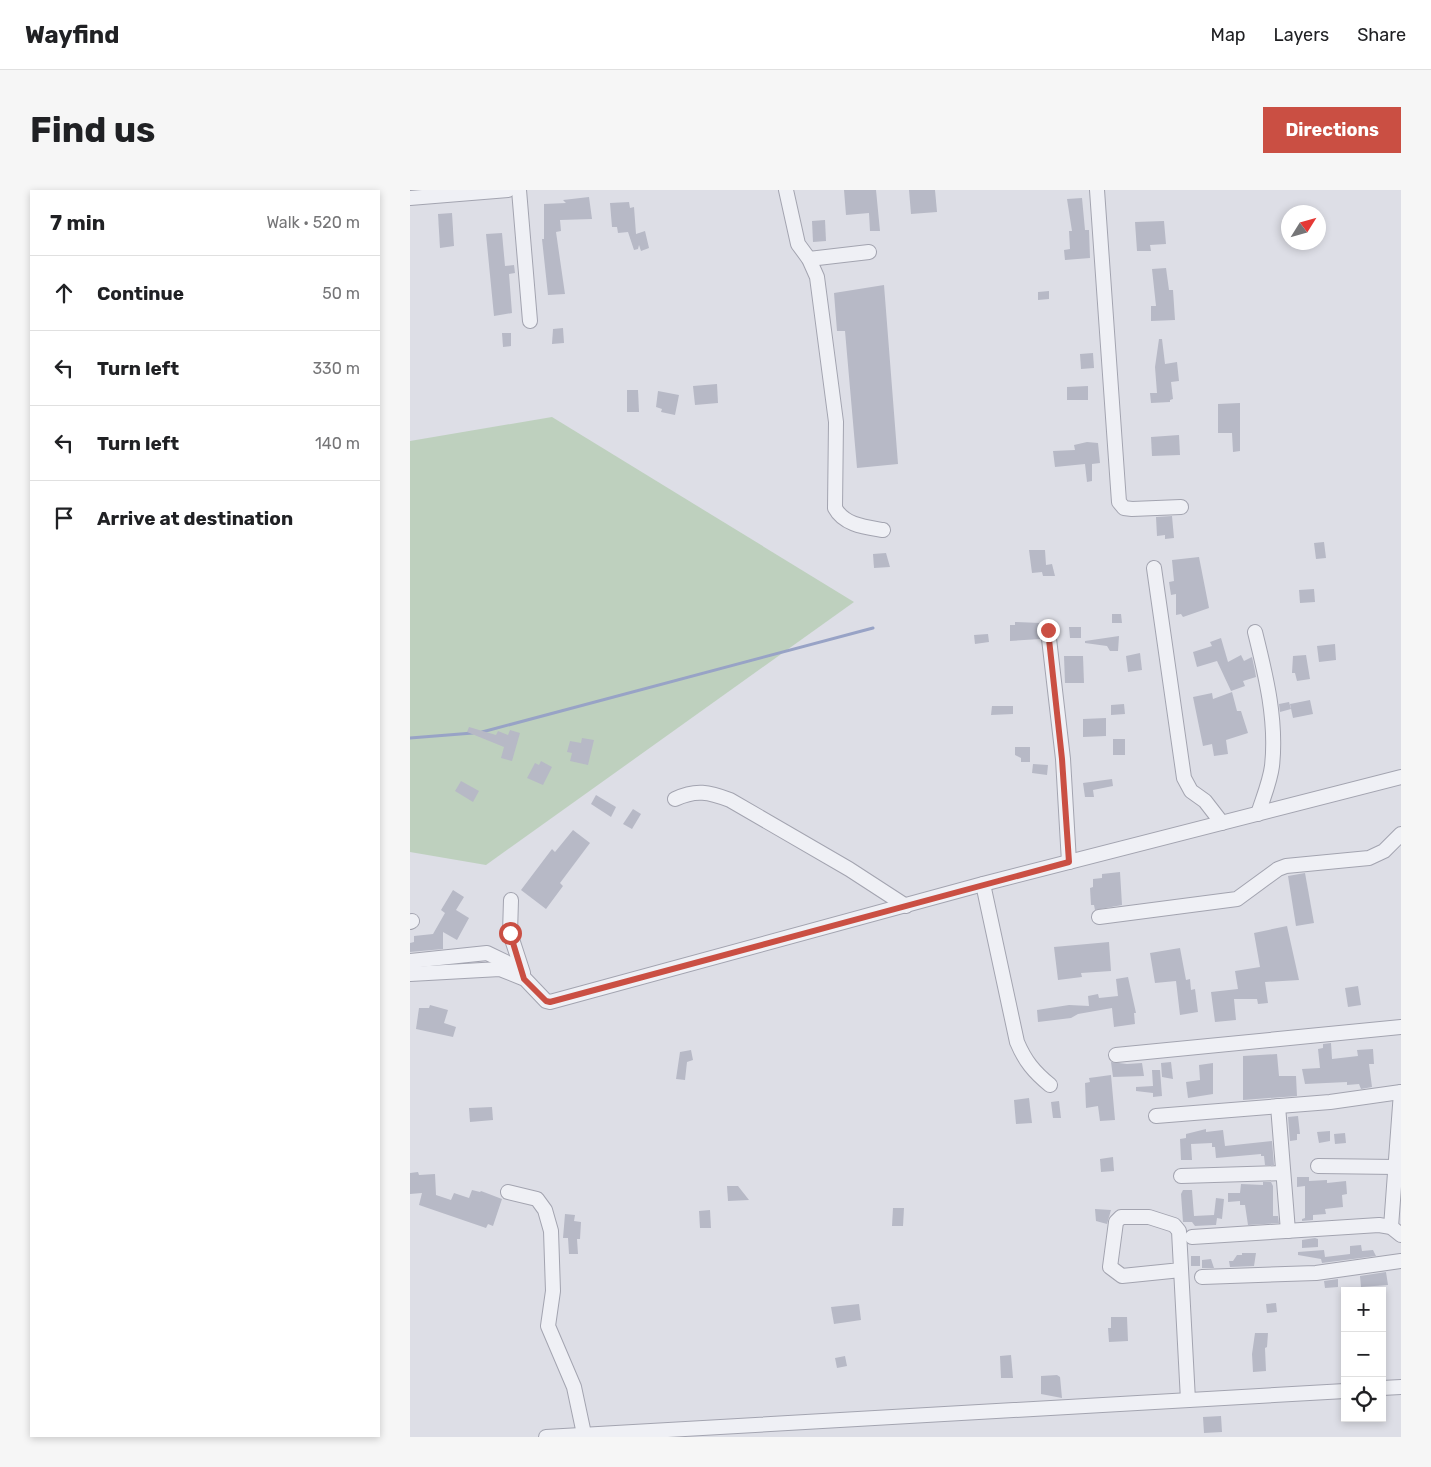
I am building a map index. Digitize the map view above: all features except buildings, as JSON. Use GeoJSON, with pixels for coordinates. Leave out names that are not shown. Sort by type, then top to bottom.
{"type":"FeatureCollection","features":[{"type":"Feature","properties":{"kind":"street"},"geometry":{"type":"LineString","coordinates":[[410,198],[508,190]]}},
{"type":"Feature","properties":{"kind":"street"},"geometry":{"type":"LineString","coordinates":[[519,190],[530,321]]}},
{"type":"Feature","properties":{"kind":"street"},"geometry":{"type":"LineString","coordinates":[[786,190],[798,244],[809,259],[817,277],[836,422],[835,508],[839,517],[850,522],[883,530]]}},
{"type":"Feature","properties":{"kind":"street"},"geometry":{"type":"LineString","coordinates":[[1097,190],[1119,502],[1124,508],[1132,509],[1181,507]]}},
{"type":"Feature","properties":{"kind":"street"},"geometry":{"type":"LineString","coordinates":[[809,259],[869,252]]}},
{"type":"Feature","properties":{"kind":"street"},"geometry":{"type":"LineString","coordinates":[[1154,568],[1184,778],[1191,791],[1205,801],[1222,823]]}},
{"type":"Feature","properties":{"kind":"street"},"geometry":{"type":"LineString","coordinates":[[1048,630],[1062,759],[1069,862]]}},
{"type":"Feature","properties":{"kind":"street"},"geometry":{"type":"LineString","coordinates":[[1255,632],[1268,684],[1273,731],[1272,766],[1258,814]]}},
{"type":"Feature","properties":{"kind":"street"},"geometry":{"type":"LineString","coordinates":[[511,900],[510,933],[524,974],[546,1001],[550,1002],[983,884],[1401,777]]}},
{"type":"Feature","properties":{"kind":"street"},"geometry":{"type":"LineString","coordinates":[[675,799],[697,791],[712,793],[730,800],[848,869],[906,906]]}},
{"type":"Feature","properties":{"kind":"street"},"geometry":{"type":"LineString","coordinates":[[1099,917],[1237,899],[1278,869],[1286,866],[1369,858],[1384,851],[1401,834]]}},
{"type":"Feature","properties":{"kind":"street"},"geometry":{"type":"LineString","coordinates":[[983,884],[1017,1042],[1033,1072],[1050,1085]]}},
{"type":"Feature","properties":{"kind":"street"},"geometry":{"type":"LineString","coordinates":[[410,961],[487,953],[524,974]]}},
{"type":"Feature","properties":{"kind":"street"},"geometry":{"type":"LineString","coordinates":[[410,974],[500,969],[524,974]]}},
{"type":"Feature","properties":{"kind":"street"},"geometry":{"type":"LineString","coordinates":[[1116,1055],[1401,1027]]}},
{"type":"Feature","properties":{"kind":"street"},"geometry":{"type":"LineString","coordinates":[[1156,1116],[1278,1106],[1401,1092],[1396,1167],[1396,1231],[1379,1225],[1192,1237]]}},
{"type":"Feature","properties":{"kind":"street"},"geometry":{"type":"LineString","coordinates":[[1278,1106],[1288,1231]]}},
{"type":"Feature","properties":{"kind":"street"},"geometry":{"type":"LineString","coordinates":[[1318,1166],[1396,1167]]}},
{"type":"Feature","properties":{"kind":"street"},"geometry":{"type":"LineString","coordinates":[[1181,1176],[1283,1173]]}},
{"type":"Feature","properties":{"kind":"street"},"geometry":{"type":"LineString","coordinates":[[508,1192],[537,1199],[545,1210],[551,1231],[553,1266],[548,1326],[574,1386],[584,1434]]}},
{"type":"Feature","properties":{"kind":"street"},"geometry":{"type":"LineString","coordinates":[[1181,1270],[1122,1276],[1115,1272],[1110,1267],[1116,1222],[1121,1218],[1149,1217],[1174,1225],[1179,1231],[1188,1400]]}},
{"type":"Feature","properties":{"kind":"street"},"geometry":{"type":"LineString","coordinates":[[1202,1277],[1316,1273],[1401,1261]]}},
{"type":"Feature","properties":{"kind":"street"},"geometry":{"type":"LineString","coordinates":[[1386,1388],[1401,1387]]}},
{"type":"Feature","properties":{"kind":"street"},"geometry":{"type":"LineString","coordinates":[[546,1437],[1341,1390]]}},
{"type":"Feature","properties":{"kind":"green space"},"geometry":{"type":"Polygon","coordinates":[[[552,417],[854,602],[486,865],[410,852],[410,441],[552,417]]]}},
{"type":"Feature","properties":{"kind":"waterway"},"geometry":{"type":"LineString","coordinates":[[482,732],[873,628]]}},
{"type":"Feature","properties":{"kind":"waterway"},"geometry":{"type":"LineString","coordinates":[[410,738],[473,733]]}},
{"type":"Feature","properties":{"kind":"route"},"geometry":{"type":"LineString","coordinates":[[510,933],[512,946],[519,958],[524,979],[546,1001],[550,1002],[1069,862],[1062,759],[1048,630]]}}]}
